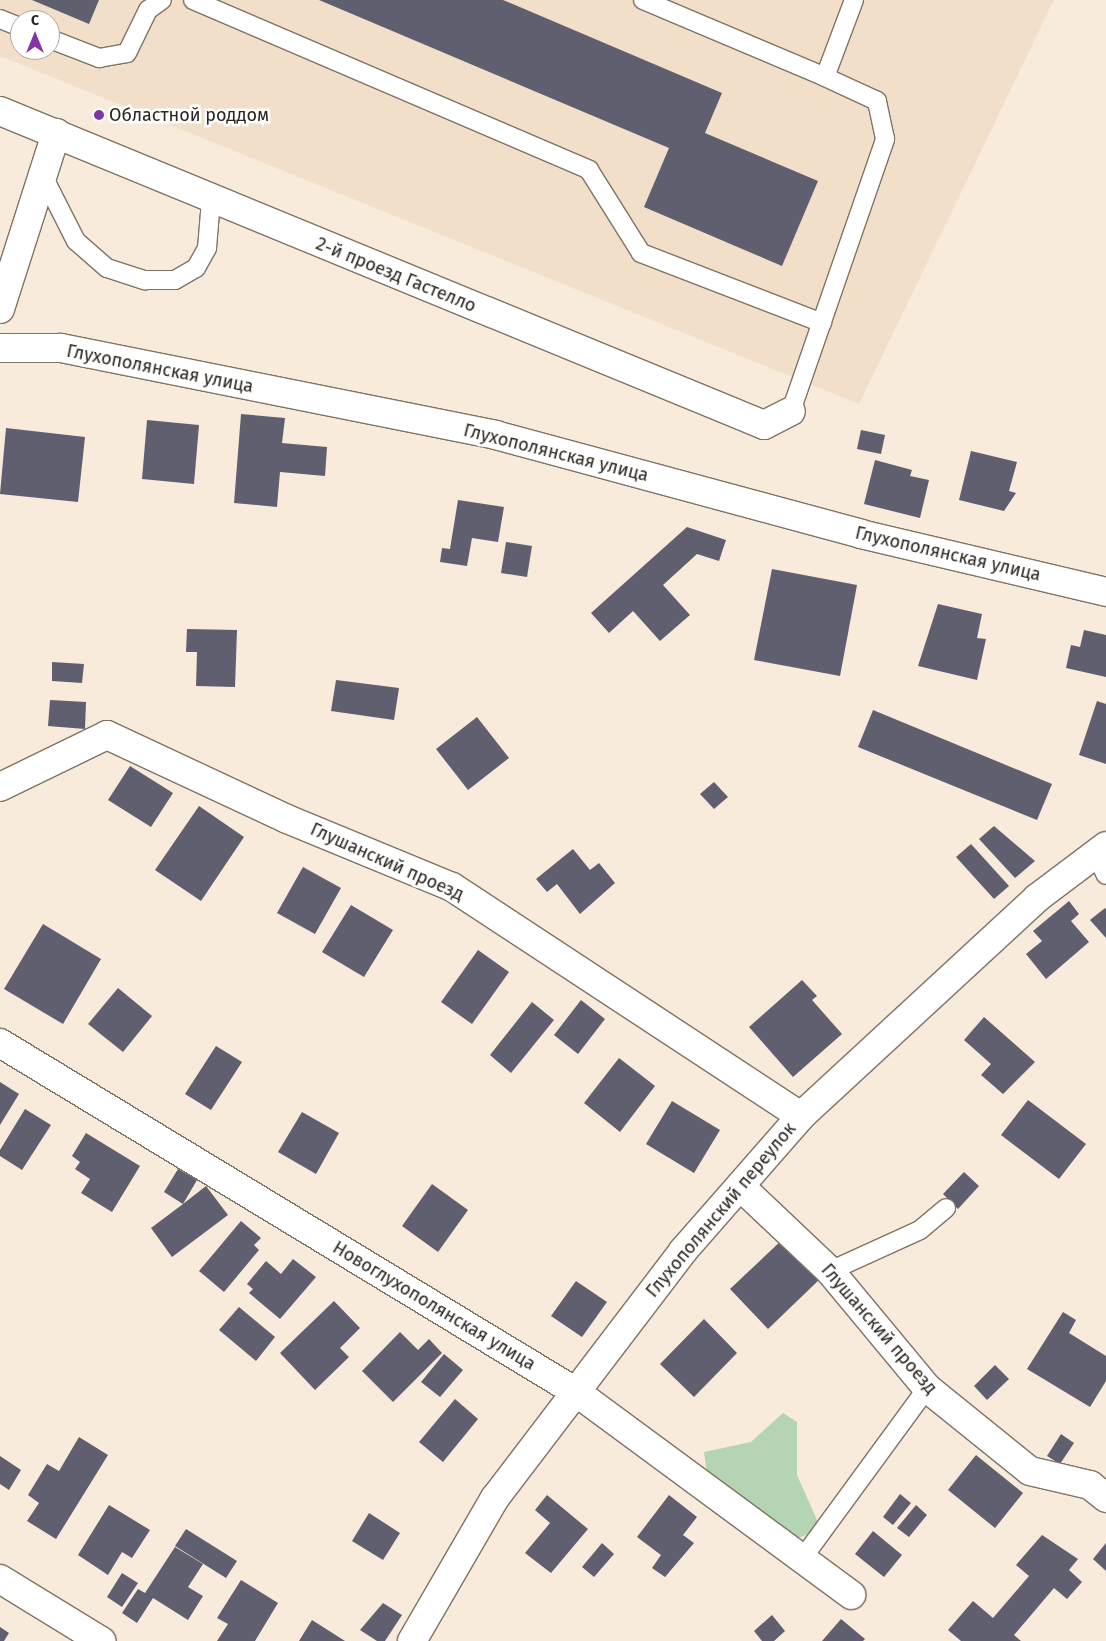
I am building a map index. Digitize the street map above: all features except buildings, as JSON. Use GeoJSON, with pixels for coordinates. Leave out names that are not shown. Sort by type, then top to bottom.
{"type":"FeatureCollection","features":[{"type":"Feature","properties":{"kind":"street","name":"2-й проезд Гастелло"},"geometry":{"type":"LineString","coordinates":[[0,111],[211,200],[764,425],[791,411]]}},
{"type":"Feature","properties":{"kind":"street"},"geometry":{"type":"LineString","coordinates":[[0,310],[56,133]]}},
{"type":"Feature","properties":{"kind":"street","name":"Глухополянская улица"},"geometry":{"type":"LineString","coordinates":[[0,348],[61,348],[495,435],[862,534],[1106,592]]}},
{"type":"Feature","properties":{"kind":"street","name":"Глушанский проезд"},"geometry":{"type":"LineString","coordinates":[[0,787],[107,735],[287,819],[452,887],[801,1116]]}},
{"type":"Feature","properties":{"kind":"street","name":"Глухополянский переулок"},"geometry":{"type":"LineString","coordinates":[[412,1641],[495,1498],[683,1251],[801,1116],[1037,898],[1103,858]]}},
{"type":"Feature","properties":{"kind":"street","name":"Новоглухополянская улица"},"geometry":{"type":"LineString","coordinates":[[0,1044],[576,1392],[851,1595]]}},
{"type":"Feature","properties":{"kind":"street","name":"Глушанский проезд"},"geometry":{"type":"LineString","coordinates":[[740,1186],[830,1271],[927,1388],[1030,1471],[1090,1485],[1106,1498]]}},
{"type":"Feature","properties":{"kind":"street"},"geometry":{"type":"LineString","coordinates":[[0,1579],[101,1641]]}},
{"type":"Feature","properties":{"kind":"lane"},"geometry":{"type":"LineString","coordinates":[[60,43],[99,58],[127,53],[148,10],[162,0]]}},
{"type":"Feature","properties":{"kind":"lane"},"geometry":{"type":"LineString","coordinates":[[193,0],[589,170],[641,253],[822,323]]}},
{"type":"Feature","properties":{"kind":"lane"},"geometry":{"type":"LineString","coordinates":[[643,0],[825,77],[876,101],[884,138],[791,411]]}},
{"type":"Feature","properties":{"kind":"lane"},"geometry":{"type":"LineString","coordinates":[[825,77],[854,0]]}},
{"type":"Feature","properties":{"kind":"lane"},"geometry":{"type":"LineString","coordinates":[[43,176],[76,240],[108,268],[145,280],[175,280],[196,268],[207,248],[211,200]]}},
{"type":"Feature","properties":{"kind":"lane"},"geometry":{"type":"LineString","coordinates":[[830,1271],[920,1230],[946,1208]]}},
{"type":"Feature","properties":{"kind":"lane"},"geometry":{"type":"LineString","coordinates":[[802,1559],[927,1388]]}},
{"type":"Feature","properties":{"kind":"shaded area"},"geometry":{"type":"Polygon","coordinates":[[[0,0],[1054,0],[859,404],[0,56],[0,0]]]}},
{"type":"Feature","properties":{"kind":"green space"},"geometry":{"type":"Polygon","coordinates":[[[783,1413],[797,1422],[797,1475],[821,1529],[791,1541],[708,1480],[704,1452],[751,1442],[783,1413]]]}},
{"type":"Feature","properties":{"kind":"place","name":"Областной роддом"},"geometry":{"type":"Point","coordinates":[99,115]}}]}
